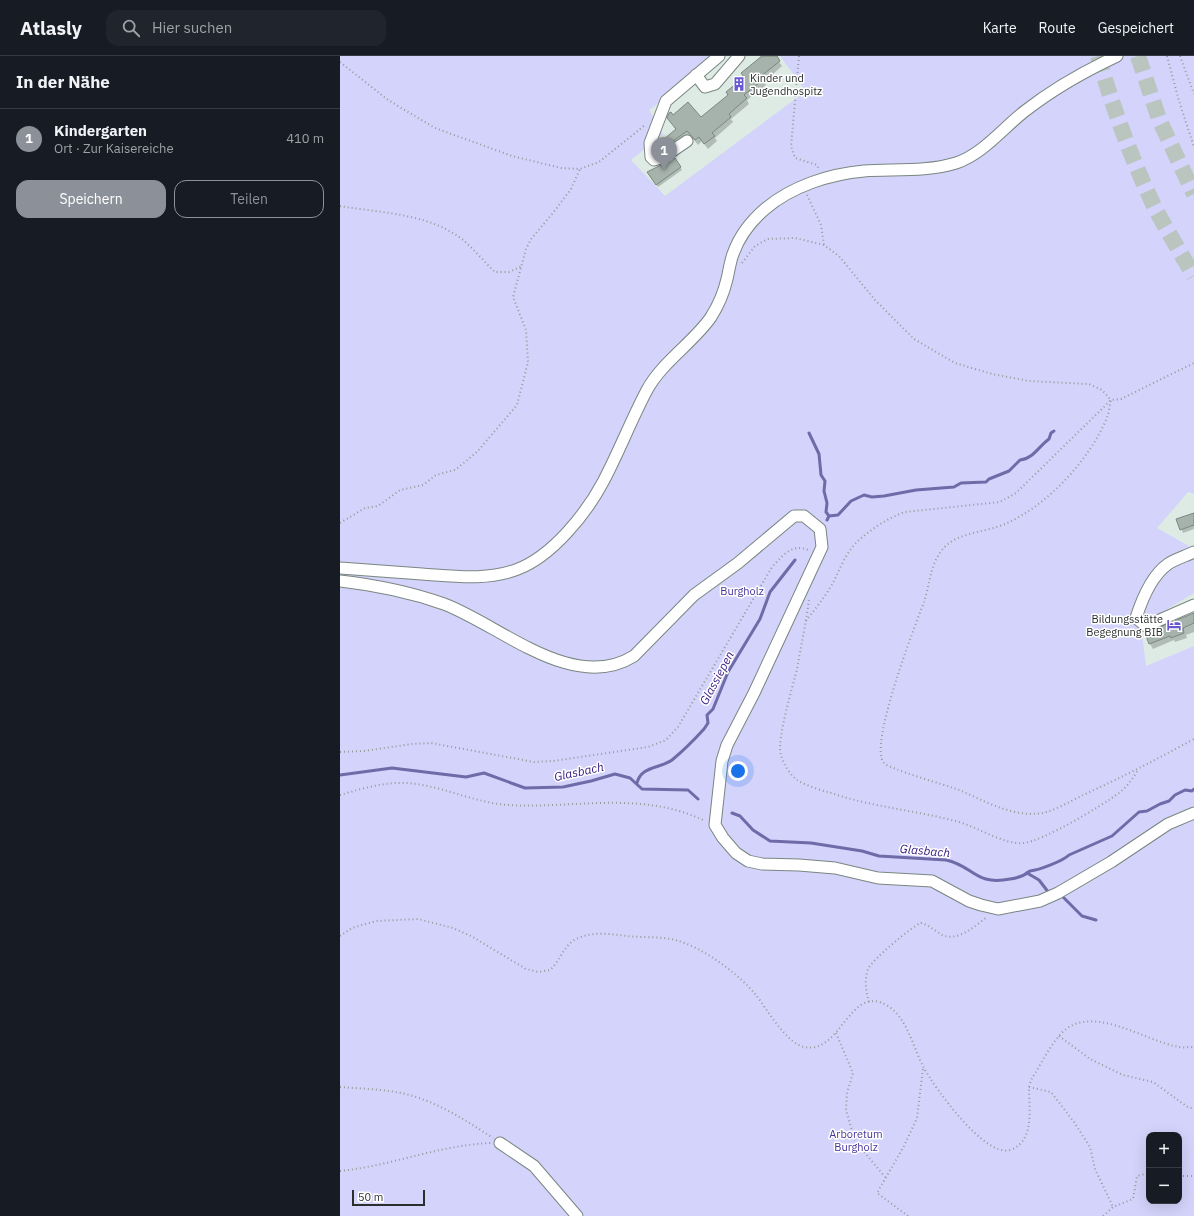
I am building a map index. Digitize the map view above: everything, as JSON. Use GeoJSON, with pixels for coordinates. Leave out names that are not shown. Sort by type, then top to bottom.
{"type":"FeatureCollection","features":[{"type":"Feature","properties":{"kind":"street"},"geometry":{"type":"LineString","coordinates":[[687,141],[662,158],[654,160],[651,157],[650,143],[660,113],[666,101],[719,56]]}},
{"type":"Feature","properties":{"kind":"street"},"geometry":{"type":"LineString","coordinates":[[696,75],[705,86],[715,84],[739,56]]}},
{"type":"Feature","properties":{"kind":"street"},"geometry":{"type":"LineString","coordinates":[[340,568],[482,576],[508,572],[532,563],[557,542],[589,505],[602,484],[648,388],[661,371],[710,318],[727,280],[732,257],[747,227],[764,209],[780,198],[803,186],[851,173],[944,166],[959,162],[971,156],[1025,111],[1052,91],[1075,77],[1117,56]]}},
{"type":"Feature","properties":{"kind":"street"},"geometry":{"type":"LineString","coordinates":[[340,581],[393,590],[438,602],[474,617],[527,648],[571,664],[597,668],[623,663],[634,656],[694,595],[738,563],[794,516],[804,516],[820,529],[822,547],[754,693],[727,745],[722,761],[715,825],[723,838],[736,853],[748,861],[762,864],[835,868],[878,878],[932,881],[969,901],[998,909],[1040,901],[1111,862],[1168,824],[1194,813]]}},
{"type":"Feature","properties":{"kind":"street"},"geometry":{"type":"LineString","coordinates":[[1194,552],[1168,564],[1153,581],[1141,600],[1136,618],[1146,626],[1194,605]]}},
{"type":"Feature","properties":{"kind":"street"},"geometry":{"type":"LineString","coordinates":[[500,1143],[534,1166],[577,1216]]}},
{"type":"Feature","properties":{"kind":"path"},"geometry":{"type":"LineString","coordinates":[[799,56],[799,73],[797,93],[795,97],[791,146],[795,158],[817,164],[819,172],[816,175]]}},
{"type":"Feature","properties":{"kind":"path"},"geometry":{"type":"LineString","coordinates":[[1167,56],[1179,101],[1194,147]]}},
{"type":"Feature","properties":{"kind":"path"},"geometry":{"type":"LineString","coordinates":[[1180,56],[1194,94]]}},
{"type":"Feature","properties":{"kind":"path"},"geometry":{"type":"LineString","coordinates":[[340,62],[388,100],[435,128],[512,156],[561,168],[580,169],[599,162],[660,113]]}},
{"type":"Feature","properties":{"kind":"path"},"geometry":{"type":"LineString","coordinates":[[340,523],[365,508],[378,506],[400,490],[423,484],[436,475],[455,470],[477,452],[517,405],[528,362],[526,330],[513,297],[531,239],[571,189],[580,169]]}},
{"type":"Feature","properties":{"kind":"path"},"geometry":{"type":"LineString","coordinates":[[803,186],[821,225],[824,245]]}},
{"type":"Feature","properties":{"kind":"path"},"geometry":{"type":"LineString","coordinates":[[340,206],[394,214],[422,220],[442,228],[462,239],[495,272],[509,272],[522,266]]}},
{"type":"Feature","properties":{"kind":"path"},"geometry":{"type":"LineString","coordinates":[[727,280],[755,246],[768,239],[795,238],[824,245],[839,256],[875,300],[914,339],[955,363],[992,374],[1029,381],[1089,384],[1102,390],[1111,400]]}},
{"type":"Feature","properties":{"kind":"path"},"geometry":{"type":"LineString","coordinates":[[806,622],[832,584],[857,541],[879,525],[892,517],[905,512],[1000,502],[1016,493],[1111,400],[1121,398],[1194,363]]}},
{"type":"Feature","properties":{"kind":"path"},"geometry":{"type":"LineString","coordinates":[[1111,400],[1108,414],[1094,441],[1070,475],[1040,504],[1004,525],[959,537],[948,543],[938,555],[888,710],[879,746],[880,756],[884,763],[890,767],[936,782],[1000,808],[1023,814],[1044,813],[1138,769],[1194,739]]}},
{"type":"Feature","properties":{"kind":"path"},"geometry":{"type":"LineString","coordinates":[[340,752],[364,751],[412,744],[431,743],[534,762],[553,761],[628,751],[657,744],[666,740],[678,727],[772,567],[784,553],[794,548],[810,550],[814,562]]}},
{"type":"Feature","properties":{"kind":"path"},"geometry":{"type":"LineString","coordinates":[[810,592],[806,622],[781,738],[780,753],[796,779],[812,787],[884,808],[955,821],[982,830],[1008,843],[1024,843],[1035,841],[1057,830],[1119,793],[1130,782],[1138,769]]}},
{"type":"Feature","properties":{"kind":"path"},"geometry":{"type":"LineString","coordinates":[[340,795],[381,785],[411,784],[507,805],[595,802],[654,806],[686,814],[715,825]]}},
{"type":"Feature","properties":{"kind":"path"},"geometry":{"type":"LineString","coordinates":[[869,1002],[864,985],[868,968],[904,932],[921,923],[928,925],[942,935],[956,936],[962,934],[998,909]]}},
{"type":"Feature","properties":{"kind":"path"},"geometry":{"type":"LineString","coordinates":[[340,936],[352,928],[376,921],[418,919],[453,928],[471,936],[526,969],[538,972],[550,970],[573,941],[586,935],[602,934],[675,940],[697,949],[736,975],[752,991],[779,1026],[797,1045],[806,1048],[819,1047],[826,1043],[859,1006],[869,1002],[882,1004],[896,1013],[906,1029],[923,1067],[953,1110],[982,1139],[997,1149],[1007,1151],[1017,1148],[1023,1141],[1027,1132],[1029,1087],[1059,1036],[1076,1024],[1091,1021],[1111,1024],[1181,1048],[1194,1047]]}},
{"type":"Feature","properties":{"kind":"path"},"geometry":{"type":"LineString","coordinates":[[836,1033],[853,1073],[847,1093],[846,1110],[855,1141],[886,1177]]}},
{"type":"Feature","properties":{"kind":"path"},"geometry":{"type":"LineString","coordinates":[[1059,1036],[1090,1058],[1123,1075],[1153,1082],[1189,1108],[1194,1108]]}},
{"type":"Feature","properties":{"kind":"path"},"geometry":{"type":"LineString","coordinates":[[908,1216],[877,1193],[904,1146],[917,1118],[923,1067]]}},
{"type":"Feature","properties":{"kind":"path"},"geometry":{"type":"LineString","coordinates":[[340,1087],[371,1089],[415,1097],[445,1109],[500,1143]]}},
{"type":"Feature","properties":{"kind":"path"},"geometry":{"type":"LineString","coordinates":[[1029,1087],[1051,1092],[1074,1122],[1090,1148],[1095,1169],[1113,1207]]}},
{"type":"Feature","properties":{"kind":"path"},"geometry":{"type":"LineString","coordinates":[[340,1171],[359,1169],[422,1154],[474,1144],[500,1143]]}},
{"type":"Feature","properties":{"kind":"path"},"geometry":{"type":"LineString","coordinates":[[1103,1216],[1113,1207],[1133,1199],[1137,1176],[1146,1174]]}},
{"type":"Feature","properties":{"kind":"path"},"geometry":{"type":"LineString","coordinates":[[1182,1176],[1194,1176]]}},
{"type":"Feature","properties":{"kind":"green space","name":"Burgholz"},"geometry":{"type":"Polygon","coordinates":[[[340,56],[721,56],[649,110],[663,134],[631,160],[665,196],[806,91],[780,56],[1194,56],[1194,494],[1188,492],[1157,528],[1194,549],[1194,593],[1141,625],[1146,666],[1194,646],[1194,1216],[340,1216],[340,56]]]}},
{"type":"Feature","properties":{"kind":"building"},"geometry":{"type":"Polygon","coordinates":[[[762,56],[777,56],[780,61],[761,76],[764,79],[744,95],[747,98],[729,114],[731,117],[712,133],[715,136],[704,144],[699,137],[695,140],[687,131],[659,151],[657,145],[676,129],[667,118],[669,113],[671,112],[673,115],[688,102],[701,117],[728,95],[726,92],[744,77],[741,73],[762,56]]]}},
{"type":"Feature","properties":{"kind":"building"},"geometry":{"type":"Polygon","coordinates":[[[675,158],[681,167],[656,185],[647,172],[675,158]]]}},
{"type":"Feature","properties":{"kind":"building"},"geometry":{"type":"Polygon","coordinates":[[[1194,513],[1194,525],[1180,530],[1176,519],[1194,513]]]}},
{"type":"Feature","properties":{"kind":"building","name":"Bildungsstätte Begegnung BIB"},"geometry":{"type":"Polygon","coordinates":[[[1194,613],[1194,623],[1183,628],[1184,633],[1171,638],[1170,636],[1149,644],[1145,633],[1194,613]]]}},
{"type":"Feature","properties":{"kind":"waterway","name":"Glassiepen"},"geometry":{"type":"LineString","coordinates":[[827,520],[829,516],[838,515],[851,501],[864,495],[872,497],[884,496],[916,490],[954,487],[961,483],[986,482],[989,479],[1009,471],[1020,460],[1032,455],[1049,439],[1051,433],[1054,431]]}},
{"type":"Feature","properties":{"kind":"waterway"},"geometry":{"type":"LineString","coordinates":[[809,433],[819,454],[821,475],[825,481],[824,491],[827,503],[826,512],[829,516]]}},
{"type":"Feature","properties":{"kind":"waterway","name":"Glassiepen"},"geometry":{"type":"LineString","coordinates":[[637,783],[639,778],[646,771],[672,760],[704,729],[708,723],[707,715],[713,709],[728,672],[760,619],[770,592],[795,560]]}},
{"type":"Feature","properties":{"kind":"waterway","name":"Glasbach"},"geometry":{"type":"LineString","coordinates":[[340,775],[392,768],[466,777],[484,773],[525,788],[563,787],[615,774],[630,778],[642,789],[688,790],[698,799]]}},
{"type":"Feature","properties":{"kind":"waterway","name":"Glasbach"},"geometry":{"type":"LineString","coordinates":[[732,813],[740,816],[753,830],[770,841],[811,843],[862,851],[879,856],[946,860],[963,866],[982,878],[998,880],[1013,879],[1056,862],[1112,836],[1139,812],[1147,811],[1169,801],[1175,795],[1185,790],[1192,791],[1194,789]]}},
{"type":"Feature","properties":{"kind":"waterway"},"geometry":{"type":"LineString","coordinates":[[1027,873],[1039,880],[1049,893]]}},
{"type":"Feature","properties":{"kind":"waterway"},"geometry":{"type":"LineString","coordinates":[[1061,895],[1082,916],[1096,920]]}},
{"type":"Feature","properties":{"kind":"tunnel"},"geometry":{"type":"LineString","coordinates":[[1098,56],[1117,115],[1139,173],[1156,210],[1194,276]]}},
{"type":"Feature","properties":{"kind":"tunnel"},"geometry":{"type":"LineString","coordinates":[[1138,56],[1159,119],[1194,194]]}},
{"type":"Feature","properties":{"kind":"place","name":"Kinder und Jugendhospitz"},"geometry":{"type":"Point","coordinates":[739,84]}},
{"type":"Feature","properties":{"kind":"place","name":"Kindergarten"},"geometry":{"type":"Point","coordinates":[664,170]}},
{"type":"Feature","properties":{"kind":"place","name":"Bildungsstätte Begegnung BIB"},"geometry":{"type":"Point","coordinates":[1174,625]}},
{"type":"Feature","properties":{"kind":"park label","name":"Arboretum Burgholz"},"geometry":{"type":"Point","coordinates":[856,1140]}}]}
